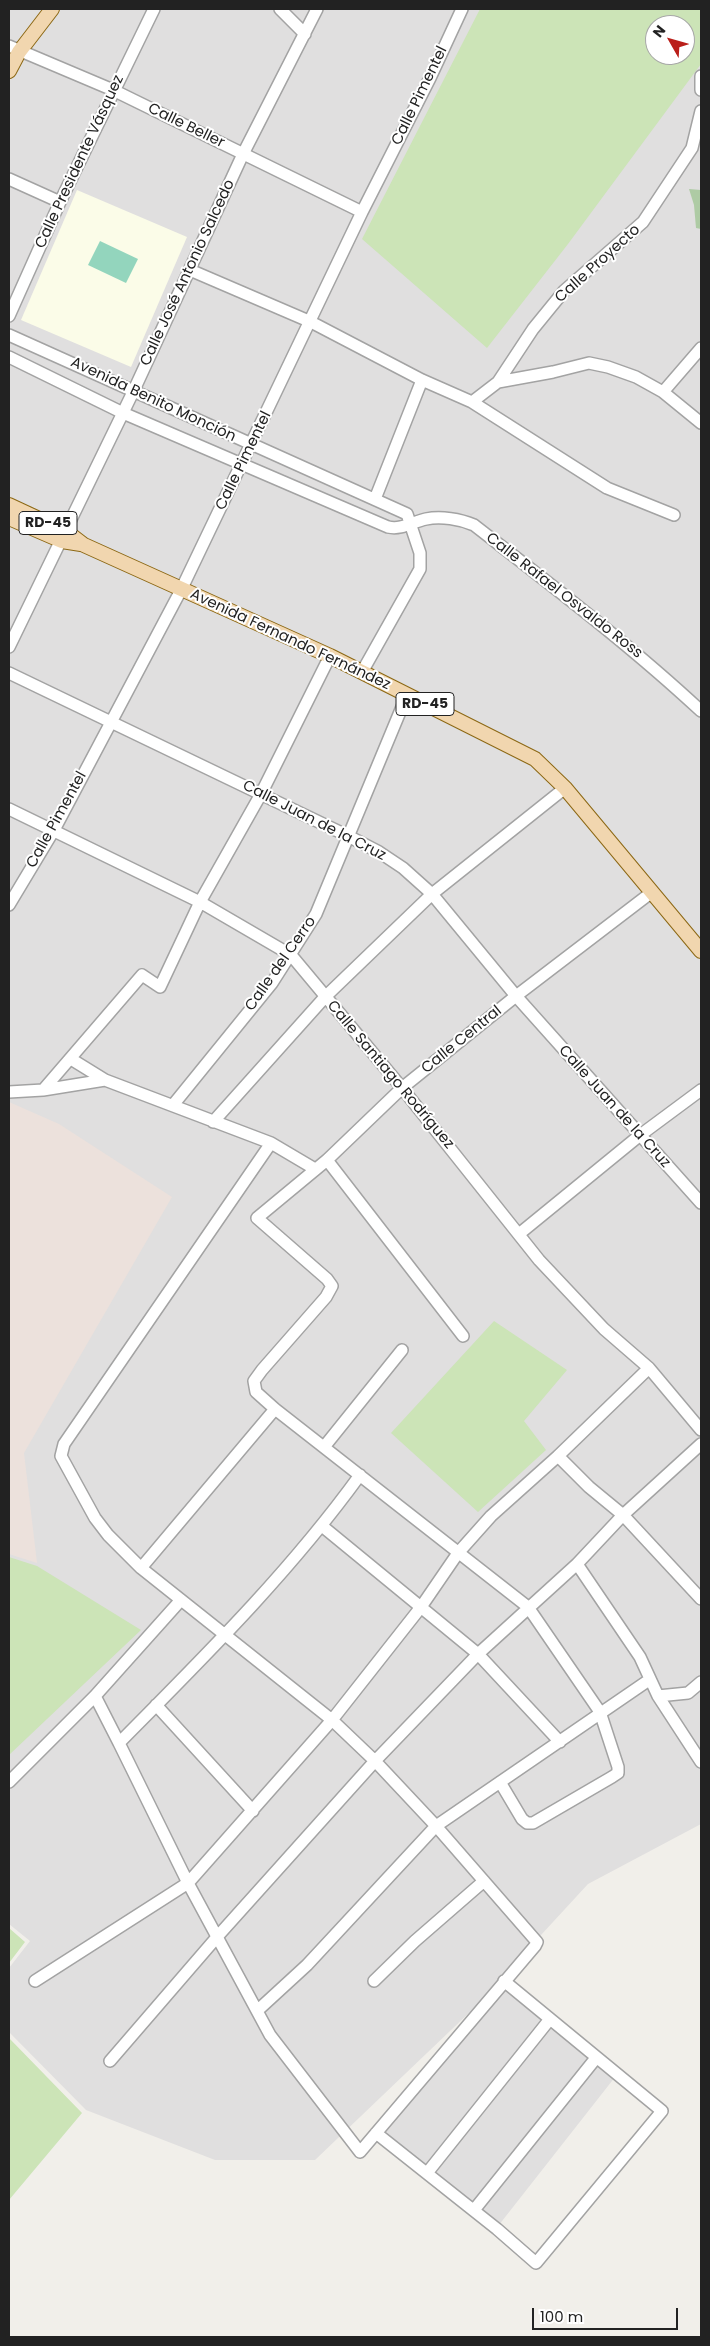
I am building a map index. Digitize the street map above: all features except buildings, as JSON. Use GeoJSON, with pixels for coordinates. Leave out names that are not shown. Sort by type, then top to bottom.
{"type":"FeatureCollection","features":[{"type":"Feature","properties":{"kind":"main road"},"geometry":{"type":"LineString","coordinates":[[9,71],[14,49],[52,9]]}},
{"type":"Feature","properties":{"kind":"main road","name":"Avenida Fernando Fernández"},"geometry":{"type":"LineString","coordinates":[[9,505],[64,536],[330,656],[535,759],[566,788],[701,951]]}},
{"type":"Feature","properties":{"kind":"main road","name":"Avenida Fernando Fernández"},"geometry":{"type":"LineString","coordinates":[[9,518],[64,536]]}},
{"type":"Feature","properties":{"kind":"street","name":"Calle Presidente Vásquez"},"geometry":{"type":"LineString","coordinates":[[9,316],[60,202],[154,9]]}},
{"type":"Feature","properties":{"kind":"street"},"geometry":{"type":"LineString","coordinates":[[280,9],[305,34]]}},
{"type":"Feature","properties":{"kind":"street","name":"Calle José Antonio Salcedo"},"geometry":{"type":"LineString","coordinates":[[9,647],[134,390],[244,154],[317,9]]}},
{"type":"Feature","properties":{"kind":"street","name":"Calle Pimentel"},"geometry":{"type":"LineString","coordinates":[[9,905],[54,830],[181,590],[311,322],[362,212],[430,78],[462,9]]}},
{"type":"Feature","properties":{"kind":"street","name":"Calle Beller"},"geometry":{"type":"LineString","coordinates":[[14,49],[113,90],[362,212]]}},
{"type":"Feature","properties":{"kind":"street"},"geometry":{"type":"LineString","coordinates":[[701,76],[701,90]]}},
{"type":"Feature","properties":{"kind":"street","name":"Calle Proyecto"},"geometry":{"type":"LineString","coordinates":[[472,402],[498,382],[533,329],[564,291],[644,222],[692,148],[701,111]]}},
{"type":"Feature","properties":{"kind":"street"},"geometry":{"type":"LineString","coordinates":[[9,179],[60,202]]}},
{"type":"Feature","properties":{"kind":"street"},"geometry":{"type":"LineString","coordinates":[[190,270],[311,322],[422,380],[472,402],[608,488],[674,515]]}},
{"type":"Feature","properties":{"kind":"street","name":"Avenida Benito Monción"},"geometry":{"type":"LineString","coordinates":[[9,335],[375,499],[407,514],[411,523],[401,529],[388,526],[123,413],[9,357]]}},
{"type":"Feature","properties":{"kind":"street"},"geometry":{"type":"LineString","coordinates":[[663,392],[701,348]]}},
{"type":"Feature","properties":{"kind":"street"},"geometry":{"type":"LineString","coordinates":[[498,382],[589,363],[636,377],[663,392],[701,423]]}},
{"type":"Feature","properties":{"kind":"street"},"geometry":{"type":"LineString","coordinates":[[375,499],[422,380]]}},
{"type":"Feature","properties":{"kind":"street","name":"Calle Rafael Osvaldo Ross"},"geometry":{"type":"LineString","coordinates":[[411,523],[429,518],[458,520],[474,525],[596,620],[666,678],[701,711]]}},
{"type":"Feature","properties":{"kind":"street"},"geometry":{"type":"LineString","coordinates":[[362,672],[420,569],[420,553],[411,523]]}},
{"type":"Feature","properties":{"kind":"street"},"geometry":{"type":"LineString","coordinates":[[43,1090],[71,1060],[142,975],[160,987],[200,902],[262,794],[330,656]]}},
{"type":"Feature","properties":{"kind":"street","name":"Calle Juan de la Cruz"},"geometry":{"type":"LineString","coordinates":[[9,672],[111,720],[387,857],[432,894],[516,996],[639,1136],[701,1203]]}},
{"type":"Feature","properties":{"kind":"street","name":"Calle del Cerro"},"geometry":{"type":"LineString","coordinates":[[173,1106],[272,983],[316,914],[407,695]]}},
{"type":"Feature","properties":{"kind":"street"},"geometry":{"type":"LineString","coordinates":[[213,1122],[325,997],[432,894],[566,788]]}},
{"type":"Feature","properties":{"kind":"street","name":"Calle Santiago Rodríguez"},"geometry":{"type":"LineString","coordinates":[[9,809],[200,902],[291,955],[571,1296],[649,1368],[701,1430]]}},
{"type":"Feature","properties":{"kind":"street","name":"Calle Central"},"geometry":{"type":"LineString","coordinates":[[275,1409],[256,1392],[254,1381],[326,1297],[332,1286],[328,1278],[257,1218],[327,1160],[402,1088],[516,996],[652,892]]}},
{"type":"Feature","properties":{"kind":"street"},"geometry":{"type":"LineString","coordinates":[[71,1060],[105,1080],[271,1143],[315,1169]]}},
{"type":"Feature","properties":{"kind":"street"},"geometry":{"type":"LineString","coordinates":[[63,1068],[69,1086]]}},
{"type":"Feature","properties":{"kind":"street"},"geometry":{"type":"LineString","coordinates":[[9,1092],[43,1090],[105,1080]]}},
{"type":"Feature","properties":{"kind":"street"},"geometry":{"type":"LineString","coordinates":[[519,1234],[639,1136],[701,1090]]}},
{"type":"Feature","properties":{"kind":"street"},"geometry":{"type":"LineString","coordinates":[[95,1696],[188,1883],[270,2035],[360,2152],[537,1942],[436,1826],[375,1761],[332,1720],[226,1635],[180,1601],[141,1568],[95,1518],[61,1456],[64,1444],[271,1143]]}},
{"type":"Feature","properties":{"kind":"street"},"geometry":{"type":"LineString","coordinates":[[327,1160],[463,1336]]}},
{"type":"Feature","properties":{"kind":"street"},"geometry":{"type":"LineString","coordinates":[[324,1447],[402,1350]]}},
{"type":"Feature","properties":{"kind":"street"},"geometry":{"type":"LineString","coordinates":[[35,1981],[188,1883],[332,1720],[421,1607],[458,1553],[491,1516],[558,1456],[649,1368]]}},
{"type":"Feature","properties":{"kind":"street"},"geometry":{"type":"LineString","coordinates":[[141,1568],[275,1409],[528,1607],[600,1712],[618,1773],[533,1823],[527,1823],[522,1819],[500,1782]]}},
{"type":"Feature","properties":{"kind":"street"},"geometry":{"type":"LineString","coordinates":[[110,2061],[217,1937],[375,1761],[478,1654],[577,1564],[623,1515],[701,1444]]}},
{"type":"Feature","properties":{"kind":"street"},"geometry":{"type":"LineString","coordinates":[[558,1456],[589,1487],[623,1515],[701,1599]]}},
{"type":"Feature","properties":{"kind":"street"},"geometry":{"type":"LineString","coordinates":[[119,1743],[226,1635],[322,1526],[360,1475]]}},
{"type":"Feature","properties":{"kind":"street"},"geometry":{"type":"LineString","coordinates":[[322,1526],[478,1654],[560,1742]]}},
{"type":"Feature","properties":{"kind":"street"},"geometry":{"type":"LineString","coordinates":[[577,1564],[640,1657],[658,1696],[701,1762]]}},
{"type":"Feature","properties":{"kind":"street"},"geometry":{"type":"LineString","coordinates":[[9,1782],[95,1696],[180,1601]]}},
{"type":"Feature","properties":{"kind":"street"},"geometry":{"type":"LineString","coordinates":[[258,2010],[307,1965],[436,1826],[649,1680]]}},
{"type":"Feature","properties":{"kind":"street"},"geometry":{"type":"LineString","coordinates":[[658,1696],[688,1693],[701,1682]]}},
{"type":"Feature","properties":{"kind":"street"},"geometry":{"type":"LineString","coordinates":[[156,1705],[253,1811]]}},
{"type":"Feature","properties":{"kind":"street"},"geometry":{"type":"LineString","coordinates":[[374,1981],[415,1941],[484,1881]]}},
{"type":"Feature","properties":{"kind":"street"},"geometry":{"type":"LineString","coordinates":[[376,2133],[474,2210],[536,2263],[662,2111],[504,1981]]}},
{"type":"Feature","properties":{"kind":"street"},"geometry":{"type":"LineString","coordinates":[[427,2173],[550,2019]]}},
{"type":"Feature","properties":{"kind":"street"},"geometry":{"type":"LineString","coordinates":[[474,2210],[596,2058]]}},
{"type":"Feature","properties":{"kind":"shaded area"},"geometry":{"type":"Polygon","coordinates":[[[9,9],[701,9],[701,1824],[588,1884],[472,2010],[315,2160],[215,2160],[86,2110],[9,2032],[9,1968],[30,1941],[9,1924],[9,9]]]}},
{"type":"Feature","properties":{"kind":"shaded area"},"geometry":{"type":"Polygon","coordinates":[[[77,190],[187,237],[131,367],[21,320],[77,190]]]}},
{"type":"Feature","properties":{"kind":"shaded area"},"geometry":{"type":"Polygon","coordinates":[[[9,1102],[59,1124],[172,1197],[24,1453],[37,1563],[9,1554],[9,1102]]]}},
{"type":"Feature","properties":{"kind":"shaded area"},"geometry":{"type":"Polygon","coordinates":[[[505,1985],[619,2072],[495,2230],[380,2136],[505,1985]]]}},
{"type":"Feature","properties":{"kind":"green space"},"geometry":{"type":"Polygon","coordinates":[[[480,9],[701,9],[701,64],[568,244],[487,348],[362,239],[480,9]]]}},
{"type":"Feature","properties":{"kind":"green space"},"geometry":{"type":"Polygon","coordinates":[[[689,189],[701,190],[701,229],[696,228],[694,205],[689,189]]]}},
{"type":"Feature","properties":{"kind":"green space"},"geometry":{"type":"Polygon","coordinates":[[[100,241],[138,259],[126,283],[88,265],[100,241]]]}},
{"type":"Feature","properties":{"kind":"green space"},"geometry":{"type":"Polygon","coordinates":[[[494,1321],[567,1370],[524,1421],[546,1450],[478,1512],[391,1433],[494,1321]]]}},
{"type":"Feature","properties":{"kind":"green space"},"geometry":{"type":"Polygon","coordinates":[[[9,1557],[37,1566],[141,1630],[9,1755],[9,1557]]]}},
{"type":"Feature","properties":{"kind":"green space"},"geometry":{"type":"Polygon","coordinates":[[[9,1928],[25,1942],[9,1963],[9,1928]]]}},
{"type":"Feature","properties":{"kind":"green space"},"geometry":{"type":"Polygon","coordinates":[[[9,2038],[82,2113],[9,2200],[9,2038]]]}}]}
